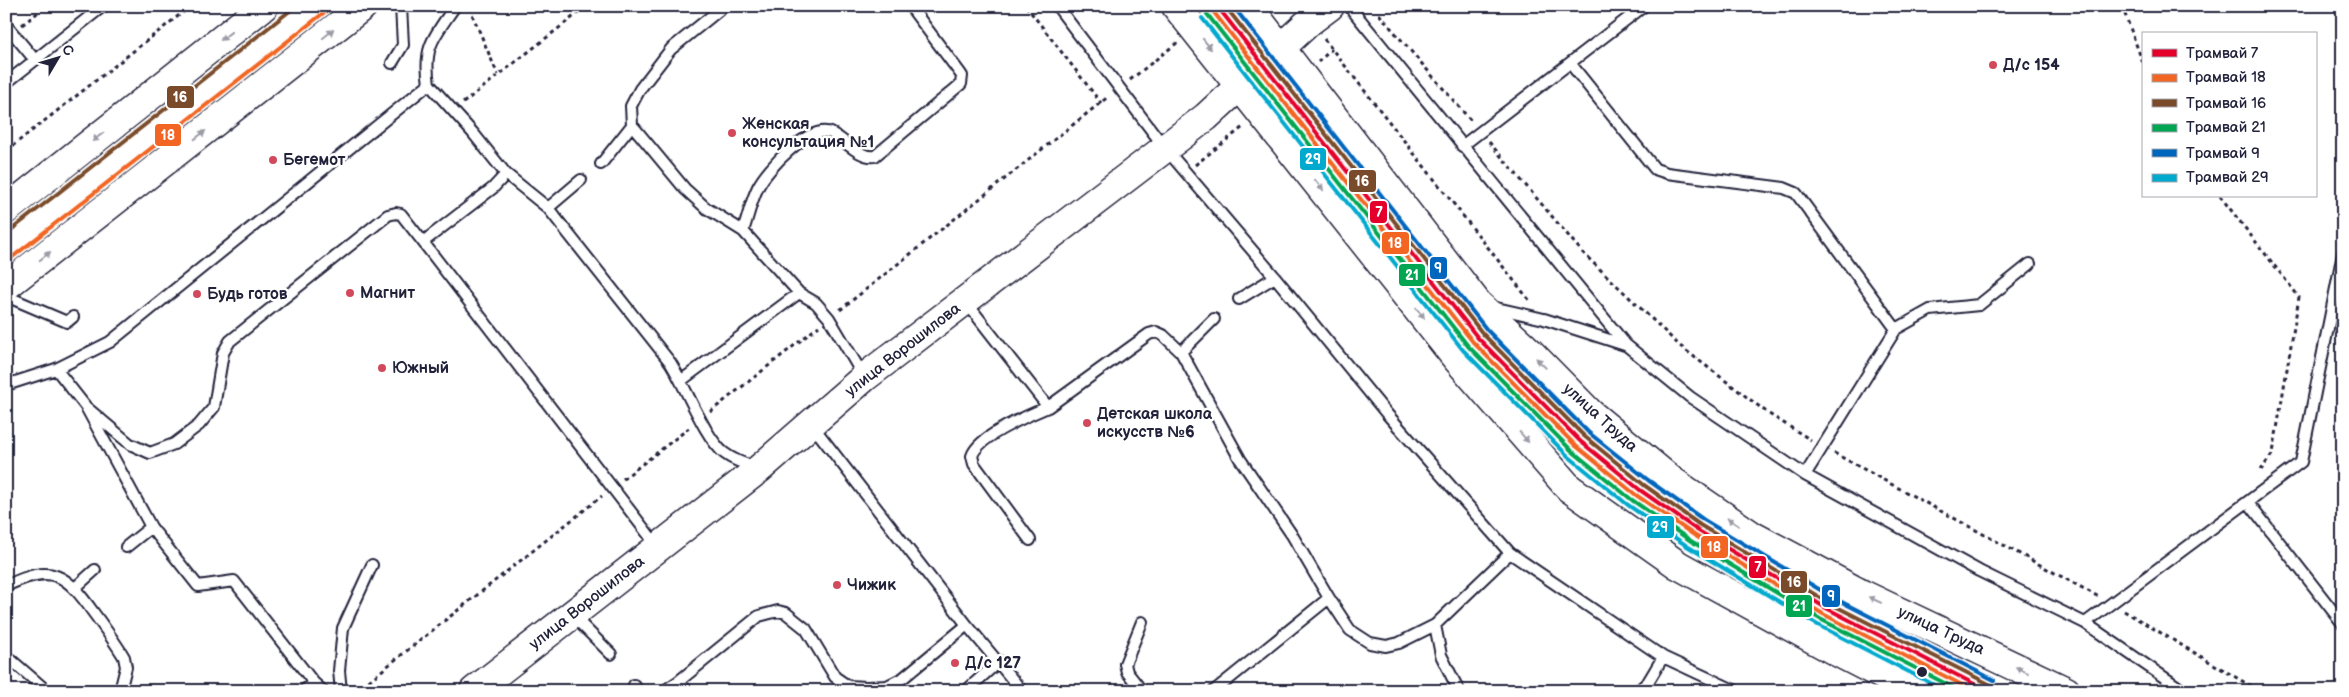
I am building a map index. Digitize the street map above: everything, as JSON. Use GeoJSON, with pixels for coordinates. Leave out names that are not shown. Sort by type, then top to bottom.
{"type":"FeatureCollection","features":[{"type":"Feature","properties":{"kind":"main road"},"geometry":{"type":"LineString","coordinates":[[6,210],[264,6]]}},
{"type":"Feature","properties":{"kind":"main road"},"geometry":{"type":"LineString","coordinates":[[6,286],[363,6]]}},
{"type":"Feature","properties":{"kind":"main road"},"geometry":{"type":"LineString","coordinates":[[1176,6],[1456,358],[1569,488],[1678,565],[1913,691]]}},
{"type":"Feature","properties":{"kind":"main road","name":"улица Труда"},"geometry":{"type":"LineString","coordinates":[[1248,6],[1478,304],[1530,352],[1590,414],[1672,480],[1753,536],[1862,594],[2066,691]]}},
{"type":"Feature","properties":{"kind":"main road","name":"улица Ворошилова"},"geometry":{"type":"LineString","coordinates":[[474,691],[759,468],[812,425],[865,377],[1206,117],[1320,14]]}},
{"type":"Feature","properties":{"kind":"lane"},"geometry":{"type":"LineString","coordinates":[[6,83],[103,6]]}},
{"type":"Feature","properties":{"kind":"lane"},"geometry":{"type":"LineString","coordinates":[[392,63],[402,45],[402,6]]}},
{"type":"Feature","properties":{"kind":"lane"},"geometry":{"type":"LineString","coordinates":[[455,6],[432,40],[426,62],[429,84],[506,174],[548,208],[682,380],[701,418],[722,452],[736,461],[759,468]]}},
{"type":"Feature","properties":{"kind":"lane"},"geometry":{"type":"LineString","coordinates":[[724,6],[671,49],[640,89],[631,106],[630,116],[632,125],[685,189],[706,208],[743,231],[799,293],[816,303],[829,318],[865,377]]}},
{"type":"Feature","properties":{"kind":"lane"},"geometry":{"type":"LineString","coordinates":[[743,231],[758,187],[774,164],[811,134],[829,132],[865,155],[875,156],[961,84],[962,76],[910,6]]}},
{"type":"Feature","properties":{"kind":"lane"},"geometry":{"type":"LineString","coordinates":[[1057,6],[1165,148],[1275,277],[1387,414],[1510,553],[1663,657],[1736,691]]}},
{"type":"Feature","properties":{"kind":"lane"},"geometry":{"type":"LineString","coordinates":[[1349,6],[1626,345],[1690,397],[1805,475],[1979,571],[2085,623],[2184,691]]}},
{"type":"Feature","properties":{"kind":"lane"},"geometry":{"type":"LineString","coordinates":[[1462,146],[1644,6]]}},
{"type":"Feature","properties":{"kind":"lane"},"geometry":{"type":"LineString","coordinates":[[10,29],[36,60]]}},
{"type":"Feature","properties":{"kind":"lane"},"geometry":{"type":"LineString","coordinates":[[1570,63],[1655,169],[1667,173],[1784,188],[1796,193],[1896,329]]}},
{"type":"Feature","properties":{"kind":"lane"},"geometry":{"type":"LineString","coordinates":[[6,385],[56,369],[110,342],[429,84]]}},
{"type":"Feature","properties":{"kind":"lane"},"geometry":{"type":"LineString","coordinates":[[601,164],[632,125]]}},
{"type":"Feature","properties":{"kind":"lane"},"geometry":{"type":"LineString","coordinates":[[422,242],[493,188],[506,174]]}},
{"type":"Feature","properties":{"kind":"lane"},"geometry":{"type":"LineString","coordinates":[[548,208],[581,180]]}},
{"type":"Feature","properties":{"kind":"lane"},"geometry":{"type":"LineString","coordinates":[[86,407],[130,444],[150,452],[174,444],[199,425],[214,407],[222,353],[230,341],[388,215],[401,214],[658,547]]}},
{"type":"Feature","properties":{"kind":"lane"},"geometry":{"type":"LineString","coordinates":[[2085,623],[2301,462],[2343,253]]}},
{"type":"Feature","properties":{"kind":"lane"},"geometry":{"type":"LineString","coordinates":[[1805,475],[1896,329],[1930,310],[1979,305],[2030,264]]}},
{"type":"Feature","properties":{"kind":"lane"},"geometry":{"type":"LineString","coordinates":[[1239,299],[1275,277]]}},
{"type":"Feature","properties":{"kind":"lane"},"geometry":{"type":"LineString","coordinates":[[682,380],[799,293]]}},
{"type":"Feature","properties":{"kind":"lane"},"geometry":{"type":"LineString","coordinates":[[6,296],[66,322],[73,317]]}},
{"type":"Feature","properties":{"kind":"lane"},"geometry":{"type":"LineString","coordinates":[[965,301],[1048,407]]}},
{"type":"Feature","properties":{"kind":"lane"},"geometry":{"type":"LineString","coordinates":[[1478,304],[1544,320],[1626,345]]}},
{"type":"Feature","properties":{"kind":"lane"},"geometry":{"type":"LineString","coordinates":[[1181,352],[1214,320]]}},
{"type":"Feature","properties":{"kind":"lane"},"geometry":{"type":"LineString","coordinates":[[1030,540],[974,464],[972,456],[976,449],[1008,424],[1048,407],[1152,333],[1163,335],[1181,352],[1240,459],[1292,535],[1329,598],[1350,630],[1370,643],[1386,646],[1399,643],[1435,625],[1510,553]]}},
{"type":"Feature","properties":{"kind":"lane"},"geometry":{"type":"LineString","coordinates":[[56,369],[86,407],[151,527],[198,586],[234,581],[314,683],[323,691]]}},
{"type":"Feature","properties":{"kind":"lane"},"geometry":{"type":"LineString","coordinates":[[812,425],[967,625],[999,661],[1022,691]]}},
{"type":"Feature","properties":{"kind":"lane"},"geometry":{"type":"LineString","coordinates":[[2248,502],[2343,624]]}},
{"type":"Feature","properties":{"kind":"lane"},"geometry":{"type":"LineString","coordinates":[[126,547],[151,527]]}},
{"type":"Feature","properties":{"kind":"lane"},"geometry":{"type":"LineString","coordinates":[[341,691],[339,671],[343,628],[372,565]]}},
{"type":"Feature","properties":{"kind":"lane"},"geometry":{"type":"LineString","coordinates":[[76,587],[95,570]]}},
{"type":"Feature","properties":{"kind":"lane"},"geometry":{"type":"LineString","coordinates":[[6,586],[27,576],[45,574],[62,578],[76,587],[124,658],[126,667],[120,691]]}},
{"type":"Feature","properties":{"kind":"lane"},"geometry":{"type":"LineString","coordinates":[[1214,691],[1329,598]]}},
{"type":"Feature","properties":{"kind":"lane"},"geometry":{"type":"LineString","coordinates":[[664,691],[759,616],[778,610],[786,613],[806,629],[835,677],[848,686],[887,686],[903,678],[967,625]]}},
{"type":"Feature","properties":{"kind":"lane"},"geometry":{"type":"LineString","coordinates":[[572,614],[611,654]]}},
{"type":"Feature","properties":{"kind":"lane"},"geometry":{"type":"LineString","coordinates":[[1142,622],[1125,664],[1126,670],[1142,691]]}},
{"type":"Feature","properties":{"kind":"lane"},"geometry":{"type":"LineString","coordinates":[[1435,625],[1441,655],[1459,691]]}},
{"type":"Feature","properties":{"kind":"lane"},"geometry":{"type":"LineString","coordinates":[[1638,691],[1648,682],[1663,657]]}},
{"type":"Feature","properties":{"kind":"lane"},"geometry":{"type":"LineString","coordinates":[[10,660],[47,691]]}},
{"type":"Feature","properties":{"kind":"lane"},"geometry":{"type":"LineString","coordinates":[[969,690],[999,661]]}},
{"type":"Feature","properties":{"kind":"lane"},"geometry":{"type":"LineString","coordinates":[[678,681],[687,691]]}},
{"type":"Feature","properties":{"kind":"lane"},"geometry":{"type":"LineString","coordinates":[[304,691],[314,683]]}},
{"type":"Feature","properties":{"kind":"path"},"geometry":{"type":"LineString","coordinates":[[10,29],[46,6]]}},
{"type":"Feature","properties":{"kind":"path"},"geometry":{"type":"LineString","coordinates":[[6,151],[191,6]]}},
{"type":"Feature","properties":{"kind":"path"},"geometry":{"type":"LineString","coordinates":[[469,6],[498,75]]}},
{"type":"Feature","properties":{"kind":"path"},"geometry":{"type":"LineString","coordinates":[[453,110],[587,6]]}},
{"type":"Feature","properties":{"kind":"path"},"geometry":{"type":"LineString","coordinates":[[1026,6],[1101,103]]}},
{"type":"Feature","properties":{"kind":"path"},"geometry":{"type":"LineString","coordinates":[[356,691],[1223,6]]}},
{"type":"Feature","properties":{"kind":"path"},"geometry":{"type":"LineString","coordinates":[[2122,6],[2142,60]]}},
{"type":"Feature","properties":{"kind":"path"},"geometry":{"type":"LineString","coordinates":[[1320,14],[1544,320]]}},
{"type":"Feature","properties":{"kind":"path"},"geometry":{"type":"LineString","coordinates":[[1379,14],[1583,253],[1680,346],[1769,414],[1822,446],[2111,603],[2259,691]]}},
{"type":"Feature","properties":{"kind":"path"},"geometry":{"type":"LineString","coordinates":[[1187,172],[1244,126]]}},
{"type":"Feature","properties":{"kind":"path"},"geometry":{"type":"LineString","coordinates":[[2222,198],[2298,297],[2273,454],[2261,470]]}},
{"type":"Feature","properties":{"kind":"tram line","name":"16"},"geometry":{"type":"LineString","coordinates":[[6,234],[296,6]]}},
{"type":"Feature","properties":{"kind":"tram line","name":"7"},"geometry":{"type":"LineString","coordinates":[[1217,6],[1478,338],[1580,441],[1640,490],[1697,530],[1826,608],[1988,691]]}},
{"type":"Feature","properties":{"kind":"tram line","name":"16"},"geometry":{"type":"LineString","coordinates":[[1225,6],[1483,334],[1584,436],[1644,485],[1700,525],[1829,603],[1991,685]]}},
{"type":"Feature","properties":{"kind":"tram line","name":"9"},"geometry":{"type":"LineString","coordinates":[[1233,6],[1487,330],[1588,432],[1648,480],[1704,520],[1832,597],[1994,680]]}},
{"type":"Feature","properties":{"kind":"tram line","name":"18"},"geometry":{"type":"LineString","coordinates":[[1212,10],[1473,342],[1576,446],[1636,495],[1694,535],[1823,614],[1974,691]]}},
{"type":"Feature","properties":{"kind":"tram line","name":"18"},"geometry":{"type":"LineString","coordinates":[[10,259],[326,11]]}},
{"type":"Feature","properties":{"kind":"tram line","name":"21"},"geometry":{"type":"LineString","coordinates":[[1207,14],[1468,346],[1572,451],[1632,500],[1691,541],[1820,619],[1960,691]]}},
{"type":"Feature","properties":{"kind":"tram line","name":"29"},"geometry":{"type":"LineString","coordinates":[[1202,18],[1463,350],[1568,456],[1628,505],[1687,546],[1816,624],[1946,691]]}},
{"type":"Feature","properties":{"kind":"place","name":"Д/с 154"},"geometry":{"type":"Point","coordinates":[1993,65]}},
{"type":"Feature","properties":{"kind":"place","name":"Женская консультация №1"},"geometry":{"type":"Point","coordinates":[732,133]}},
{"type":"Feature","properties":{"kind":"place","name":"Бегемот"},"geometry":{"type":"Point","coordinates":[273,160]}},
{"type":"Feature","properties":{"kind":"place","name":"Магнит"},"geometry":{"type":"Point","coordinates":[350,293]}},
{"type":"Feature","properties":{"kind":"place","name":"Будь готов"},"geometry":{"type":"Point","coordinates":[197,294]}},
{"type":"Feature","properties":{"kind":"place","name":"Южный"},"geometry":{"type":"Point","coordinates":[382,368]}},
{"type":"Feature","properties":{"kind":"place","name":"Детская школа искусств №6"},"geometry":{"type":"Point","coordinates":[1087,423]}},
{"type":"Feature","properties":{"kind":"place","name":"Чижик"},"geometry":{"type":"Point","coordinates":[837,585]}},
{"type":"Feature","properties":{"kind":"place","name":"Д/с 127"},"geometry":{"type":"Point","coordinates":[955,663]}}]}
